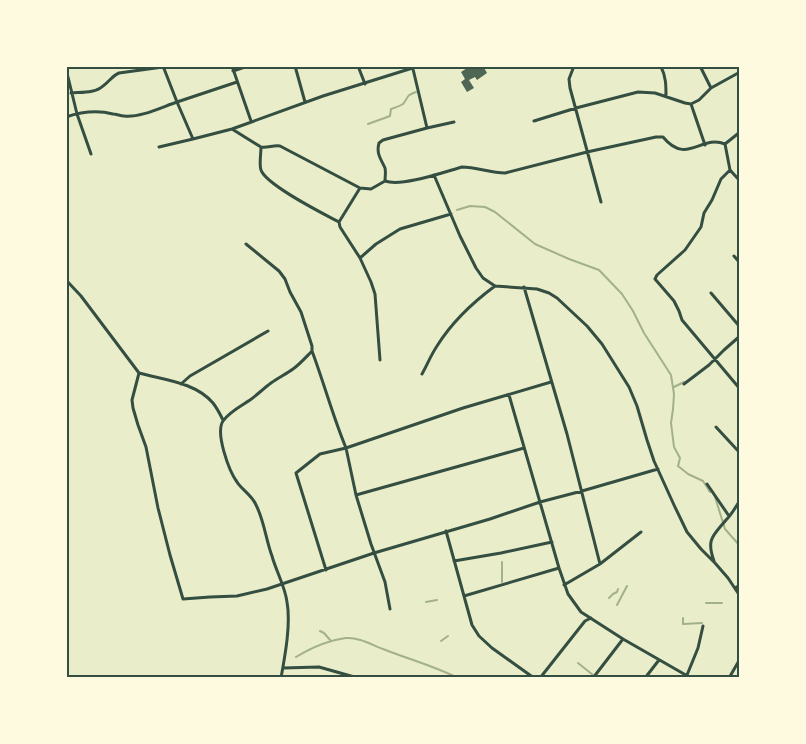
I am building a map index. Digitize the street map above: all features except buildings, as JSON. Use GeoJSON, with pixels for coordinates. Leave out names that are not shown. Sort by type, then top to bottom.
{"type":"FeatureCollection","features":[{"type":"Feature","properties":{"kind":"street"},"geometry":{"type":"LineString","coordinates":[[232,66],[251,121]]}},
{"type":"Feature","properties":{"kind":"street"},"geometry":{"type":"LineString","coordinates":[[234,71],[248,66]]}},
{"type":"Feature","properties":{"kind":"street"},"geometry":{"type":"LineString","coordinates":[[295,66],[305,102]]}},
{"type":"Feature","properties":{"kind":"street"},"geometry":{"type":"LineString","coordinates":[[358,66],[365,84]]}},
{"type":"Feature","properties":{"kind":"street"},"geometry":{"type":"LineString","coordinates":[[159,147],[232,128],[305,102],[419,66]]}},
{"type":"Feature","properties":{"kind":"street"},"geometry":{"type":"LineString","coordinates":[[574,66],[569,83],[601,202]]}},
{"type":"Feature","properties":{"kind":"street"},"geometry":{"type":"LineString","coordinates":[[657,66],[661,67],[664,73],[666,96]]}},
{"type":"Feature","properties":{"kind":"street"},"geometry":{"type":"LineString","coordinates":[[700,66],[712,88]]}},
{"type":"Feature","properties":{"kind":"street"},"geometry":{"type":"LineString","coordinates":[[72,93],[102,88],[118,73],[163,67],[194,139]]}},
{"type":"Feature","properties":{"kind":"street"},"geometry":{"type":"LineString","coordinates":[[413,69],[427,128]]}},
{"type":"Feature","properties":{"kind":"street"},"geometry":{"type":"LineString","coordinates":[[534,121],[638,92],[666,96],[692,104],[712,88],[740,72]]}},
{"type":"Feature","properties":{"kind":"street"},"geometry":{"type":"LineString","coordinates":[[68,77],[76,114],[91,154]]}},
{"type":"Feature","properties":{"kind":"street"},"geometry":{"type":"LineString","coordinates":[[66,117],[95,112],[135,116],[237,82]]}},
{"type":"Feature","properties":{"kind":"street"},"geometry":{"type":"LineString","coordinates":[[692,104],[705,145]]}},
{"type":"Feature","properties":{"kind":"street"},"geometry":{"type":"LineString","coordinates":[[385,181],[386,169],[379,157],[379,143],[383,140],[454,122]]}},
{"type":"Feature","properties":{"kind":"street"},"geometry":{"type":"LineString","coordinates":[[232,128],[261,147],[280,146],[360,188],[366,189],[372,189],[385,181],[394,183],[405,182],[462,167],[505,173],[656,137],[663,137],[671,146],[678,149],[693,149],[716,142],[725,144]]}},
{"type":"Feature","properties":{"kind":"street"},"geometry":{"type":"LineString","coordinates":[[725,144],[740,132]]}},
{"type":"Feature","properties":{"kind":"street"},"geometry":{"type":"LineString","coordinates":[[725,144],[730,170],[740,181]]}},
{"type":"Feature","properties":{"kind":"street"},"geometry":{"type":"LineString","coordinates":[[261,147],[260,167],[266,177],[285,192],[339,222]]}},
{"type":"Feature","properties":{"kind":"street"},"geometry":{"type":"LineString","coordinates":[[730,170],[721,179],[704,213],[701,227],[685,250],[656,277],[656,282],[677,306],[682,320],[740,389]]}},
{"type":"Feature","properties":{"kind":"street"},"geometry":{"type":"LineString","coordinates":[[434,175],[450,214],[476,268],[483,278],[495,286],[524,288],[549,293],[587,326],[602,344],[629,387],[637,406],[646,440],[687,532],[715,563],[740,596]]}},
{"type":"Feature","properties":{"kind":"street"},"geometry":{"type":"LineString","coordinates":[[360,188],[339,222],[340,227],[360,258],[375,294],[380,360]]}},
{"type":"Feature","properties":{"kind":"street"},"geometry":{"type":"LineString","coordinates":[[360,258],[376,244],[400,230],[450,214]]}},
{"type":"Feature","properties":{"kind":"street"},"geometry":{"type":"LineString","coordinates":[[246,244],[279,271],[302,312],[312,351],[337,427],[346,448],[356,495],[385,582],[390,609]]}},
{"type":"Feature","properties":{"kind":"street"},"geometry":{"type":"LineString","coordinates":[[734,256],[740,263]]}},
{"type":"Feature","properties":{"kind":"street"},"geometry":{"type":"LineString","coordinates":[[66,280],[81,296],[140,373],[182,384],[206,397],[214,404],[223,420]]}},
{"type":"Feature","properties":{"kind":"street"},"geometry":{"type":"LineString","coordinates":[[422,374],[436,347],[455,321],[472,304],[495,286]]}},
{"type":"Feature","properties":{"kind":"street"},"geometry":{"type":"LineString","coordinates":[[524,288],[567,434],[600,564]]}},
{"type":"Feature","properties":{"kind":"street"},"geometry":{"type":"LineString","coordinates":[[711,293],[740,327]]}},
{"type":"Feature","properties":{"kind":"street"},"geometry":{"type":"LineString","coordinates":[[182,384],[198,371],[268,331]]}},
{"type":"Feature","properties":{"kind":"street"},"geometry":{"type":"LineString","coordinates":[[684,384],[709,366],[714,359],[740,336]]}},
{"type":"Feature","properties":{"kind":"street"},"geometry":{"type":"LineString","coordinates":[[281,678],[288,612],[287,601],[257,506],[236,481],[222,446],[220,433],[223,420],[271,383],[294,369],[312,351]]}},
{"type":"Feature","properties":{"kind":"street"},"geometry":{"type":"LineString","coordinates":[[140,373],[132,400],[134,413],[146,447],[158,508],[170,555],[181,588],[182,598],[185,599],[210,596],[237,596],[282,585],[374,553],[490,519],[540,502],[582,492],[658,469]]}},
{"type":"Feature","properties":{"kind":"street"},"geometry":{"type":"LineString","coordinates":[[326,570],[296,473],[320,454],[346,448],[463,408],[551,382]]}},
{"type":"Feature","properties":{"kind":"street"},"geometry":{"type":"LineString","coordinates":[[509,395],[564,585],[574,603],[581,612],[691,678]]}},
{"type":"Feature","properties":{"kind":"street"},"geometry":{"type":"LineString","coordinates":[[716,427],[740,453]]}},
{"type":"Feature","properties":{"kind":"street"},"geometry":{"type":"LineString","coordinates":[[356,495],[524,448]]}},
{"type":"Feature","properties":{"kind":"street"},"geometry":{"type":"LineString","coordinates":[[707,484],[730,516]]}},
{"type":"Feature","properties":{"kind":"street"},"geometry":{"type":"LineString","coordinates":[[715,563],[710,545],[712,537],[730,516],[740,500]]}},
{"type":"Feature","properties":{"kind":"street"},"geometry":{"type":"LineString","coordinates":[[446,531],[472,625],[479,636],[534,678]]}},
{"type":"Feature","properties":{"kind":"street"},"geometry":{"type":"LineString","coordinates":[[564,585],[600,564],[641,532]]}},
{"type":"Feature","properties":{"kind":"street"},"geometry":{"type":"LineString","coordinates":[[454,561],[552,542]]}},
{"type":"Feature","properties":{"kind":"street"},"geometry":{"type":"LineString","coordinates":[[464,596],[559,568]]}},
{"type":"Feature","properties":{"kind":"street"},"geometry":{"type":"LineString","coordinates":[[735,588],[740,585]]}},
{"type":"Feature","properties":{"kind":"street"},"geometry":{"type":"LineString","coordinates":[[540,678],[585,621],[591,618]]}},
{"type":"Feature","properties":{"kind":"street"},"geometry":{"type":"LineString","coordinates":[[687,675],[698,648],[703,626]]}},
{"type":"Feature","properties":{"kind":"street"},"geometry":{"type":"LineString","coordinates":[[593,678],[624,639]]}},
{"type":"Feature","properties":{"kind":"street"},"geometry":{"type":"LineString","coordinates":[[729,678],[740,659]]}},
{"type":"Feature","properties":{"kind":"street"},"geometry":{"type":"LineString","coordinates":[[645,678],[659,660]]}},
{"type":"Feature","properties":{"kind":"street"},"geometry":{"type":"LineString","coordinates":[[283,668],[319,667],[358,678]]}},
{"type":"Feature","properties":{"kind":"waterway"},"geometry":{"type":"LineString","coordinates":[[368,124],[390,116],[391,109],[403,104],[409,96],[416,92]]}},
{"type":"Feature","properties":{"kind":"waterway"},"geometry":{"type":"LineString","coordinates":[[457,210],[470,206],[485,207],[495,212],[535,244],[599,270],[622,294],[671,375],[674,394],[671,423],[674,447],[680,458],[678,466],[688,474],[703,481],[710,492]]}},
{"type":"Feature","properties":{"kind":"waterway"},"geometry":{"type":"LineString","coordinates":[[674,387],[684,382]]}},
{"type":"Feature","properties":{"kind":"waterway"},"geometry":{"type":"LineString","coordinates":[[715,497],[725,529],[740,546]]}},
{"type":"Feature","properties":{"kind":"waterway"},"geometry":{"type":"LineString","coordinates":[[502,562],[502,582]]}},
{"type":"Feature","properties":{"kind":"waterway"},"geometry":{"type":"LineString","coordinates":[[617,605],[627,586]]}},
{"type":"Feature","properties":{"kind":"waterway"},"geometry":{"type":"LineString","coordinates":[[609,598],[618,589]]}},
{"type":"Feature","properties":{"kind":"waterway"},"geometry":{"type":"LineString","coordinates":[[426,602],[437,600]]}},
{"type":"Feature","properties":{"kind":"waterway"},"geometry":{"type":"LineString","coordinates":[[706,603],[722,603]]}},
{"type":"Feature","properties":{"kind":"waterway"},"geometry":{"type":"LineString","coordinates":[[683,618],[683,624],[702,623]]}},
{"type":"Feature","properties":{"kind":"waterway"},"geometry":{"type":"LineString","coordinates":[[320,631],[331,641]]}},
{"type":"Feature","properties":{"kind":"waterway"},"geometry":{"type":"LineString","coordinates":[[441,641],[448,636]]}},
{"type":"Feature","properties":{"kind":"waterway"},"geometry":{"type":"LineString","coordinates":[[296,657],[327,643],[351,638],[458,678]]}},
{"type":"Feature","properties":{"kind":"waterway"},"geometry":{"type":"LineString","coordinates":[[578,663],[593,675]]}}]}
